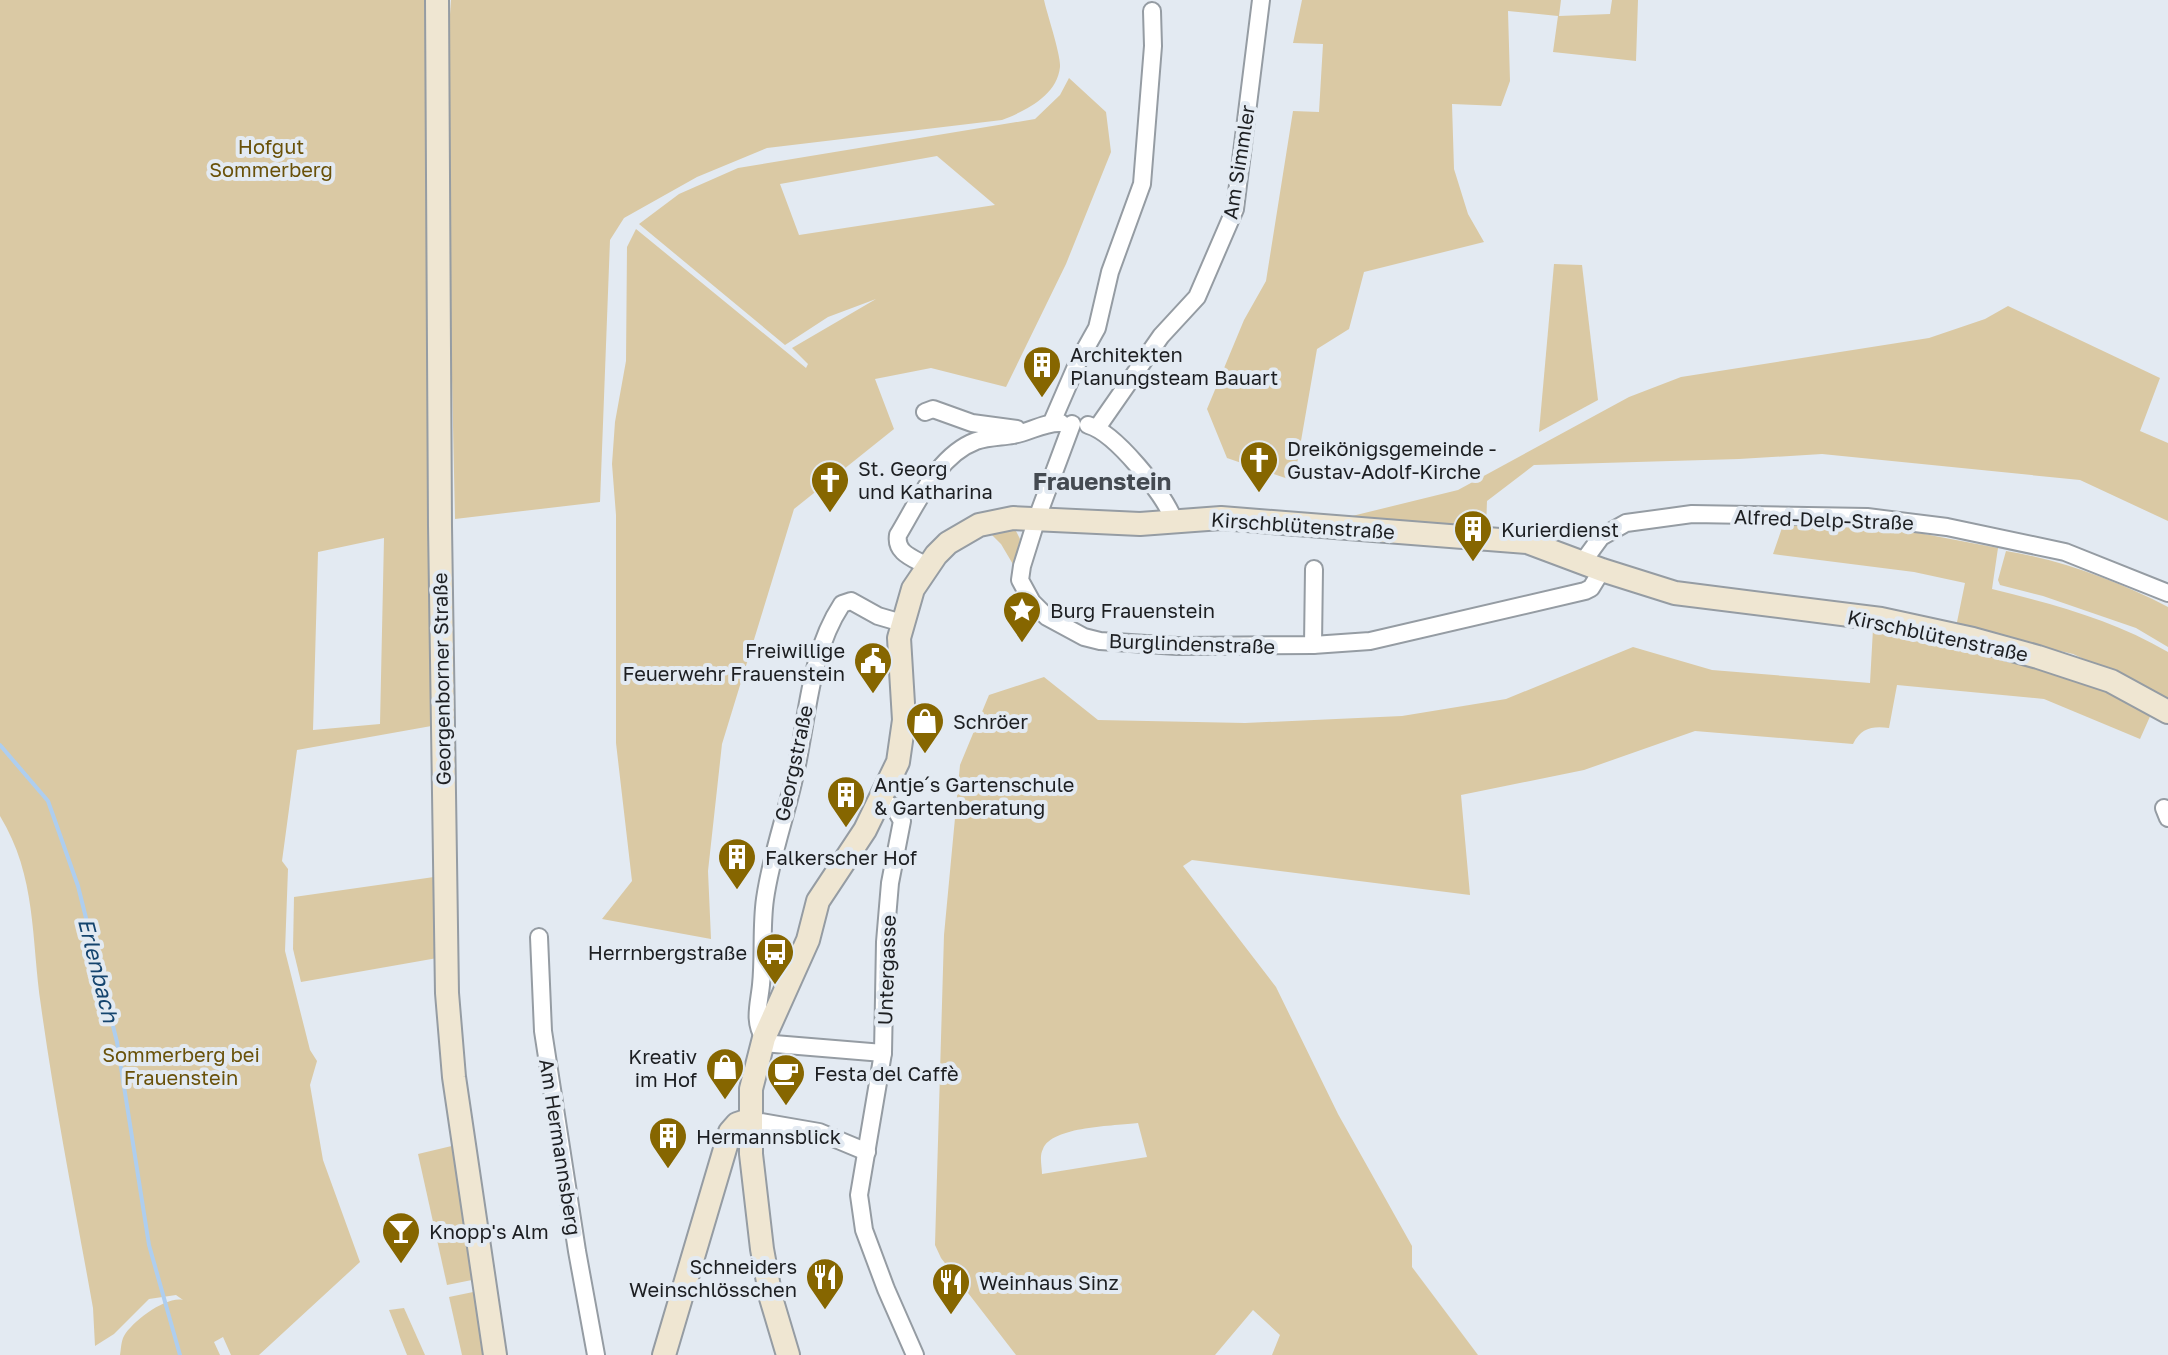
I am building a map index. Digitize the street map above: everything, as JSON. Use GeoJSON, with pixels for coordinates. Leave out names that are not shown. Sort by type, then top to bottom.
{"type":"FeatureCollection","features":[{"type":"Feature","properties":{"kind":"main road","name":"Georgenborner Straße"},"geometry":{"type":"LineString","coordinates":[[437,0],[447,993],[454,1077],[495,1355]]}},
{"type":"Feature","properties":{"kind":"main road","name":"Kirschblütenstraße"},"geometry":{"type":"LineString","coordinates":[[788,1355],[766,1275],[749,1120],[751,1089],[763,1041],[808,940],[818,901],[880,801],[898,762],[903,734],[899,653],[902,623],[913,589],[927,566],[948,543],[979,525],[1013,518],[1140,524],[1221,518],[1527,542],[1675,593],[1881,619],[1973,639],[2111,681],[2168,712]]}},
{"type":"Feature","properties":{"kind":"main road"},"geometry":{"type":"LineString","coordinates":[[664,1355],[730,1132],[737,1124],[749,1120]]}},
{"type":"Feature","properties":{"kind":"street"},"geometry":{"type":"LineString","coordinates":[[1137,0],[1152,11]]}},
{"type":"Feature","properties":{"kind":"street"},"geometry":{"type":"LineString","coordinates":[[1152,11],[1167,0]]}},
{"type":"Feature","properties":{"kind":"street","name":"Am Simmler"},"geometry":{"type":"LineString","coordinates":[[1097,428],[1161,336],[1197,297],[1229,227],[1235,209],[1261,0]]}},
{"type":"Feature","properties":{"kind":"street"},"geometry":{"type":"LineString","coordinates":[[1052,422],[1078,362],[1097,328],[1110,272],[1142,184],[1153,46],[1152,11]]}},
{"type":"Feature","properties":{"kind":"street"},"geometry":{"type":"LineString","coordinates":[[925,412],[933,409],[972,423],[1026,431]]}},
{"type":"Feature","properties":{"kind":"street"},"geometry":{"type":"LineString","coordinates":[[927,566],[900,550],[898,535],[944,463],[956,452],[980,439],[1026,431],[1052,422],[1097,428],[1134,464],[1174,520]]}},
{"type":"Feature","properties":{"kind":"street","name":"Burglindenstraße"},"geometry":{"type":"LineString","coordinates":[[1072,424],[1037,518],[1020,580],[1032,602],[1047,617],[1072,631],[1100,641],[1177,646],[1313,645],[1370,641],[1585,591],[1591,588],[1592,566]]}},
{"type":"Feature","properties":{"kind":"street","name":"Alfred-Delp-Straße"},"geometry":{"type":"LineString","coordinates":[[1592,566],[1601,537],[1626,523],[1692,514],[1867,517],[1947,527],[2065,552],[2168,593]]}},
{"type":"Feature","properties":{"kind":"street"},"geometry":{"type":"LineString","coordinates":[[1313,645],[1314,569]]}},
{"type":"Feature","properties":{"kind":"street","name":"Georgstraße"},"geometry":{"type":"LineString","coordinates":[[763,1041],[756,1019],[761,985],[764,903],[772,856],[795,775],[808,694],[830,625],[842,604],[851,601],[878,616],[902,623]]}},
{"type":"Feature","properties":{"kind":"street","name":"Untergasse"},"geometry":{"type":"LineString","coordinates":[[867,1152],[883,1053],[886,927],[890,883],[902,821],[894,807],[880,801]]}},
{"type":"Feature","properties":{"kind":"street","name":"Am Hermannsberg"},"geometry":{"type":"LineString","coordinates":[[539,937],[543,1031],[596,1355]]}},
{"type":"Feature","properties":{"kind":"street"},"geometry":{"type":"LineString","coordinates":[[763,1041],[883,1053]]}},
{"type":"Feature","properties":{"kind":"street"},"geometry":{"type":"LineString","coordinates":[[749,1120],[819,1132],[867,1152],[859,1195],[864,1230],[915,1355]]}},
{"type":"Feature","properties":{"kind":"green space"},"geometry":{"type":"Polygon","coordinates":[[[0,0],[427,0],[430,113],[428,519],[436,528],[437,725],[297,750],[282,861],[288,869],[285,951],[310,1050],[317,1061],[310,1085],[323,1160],[360,1262],[259,1355],[231,1355],[223,1337],[214,1342],[220,1355],[120,1355],[128,1330],[159,1306],[183,1300],[176,1295],[149,1299],[114,1334],[95,1346],[93,1308],[47,1044],[27,885],[12,839],[0,816],[0,0]],[[384,538],[318,552],[313,730],[380,724],[384,538]]]}},
{"type":"Feature","properties":{"kind":"green space"},"geometry":{"type":"Polygon","coordinates":[[[451,0],[1044,0],[1060,67],[1058,77],[1046,94],[1030,107],[1002,120],[767,148],[697,177],[624,218],[610,240],[600,502],[455,519],[448,190],[447,58],[451,0]]]}},
{"type":"Feature","properties":{"kind":"green space"},"geometry":{"type":"Polygon","coordinates":[[[1302,0],[1561,0],[1559,16],[1610,14],[1612,0],[1638,0],[1636,61],[1553,52],[1558,16],[1508,11],[1510,81],[1501,106],[1452,104],[1454,169],[1468,214],[1484,242],[1364,272],[1349,329],[1317,349],[1294,481],[1227,458],[1207,409],[1244,320],[1266,281],[1293,111],[1319,112],[1323,44],[1293,43],[1302,0]]]}},
{"type":"Feature","properties":{"kind":"green space"},"geometry":{"type":"Polygon","coordinates":[[[1069,78],[1106,112],[1111,152],[1066,264],[1006,387],[931,368],[875,379],[894,429],[794,509],[722,744],[708,871],[711,939],[602,919],[632,881],[616,743],[616,515],[612,464],[615,422],[626,361],[627,247],[636,229],[806,368],[808,364],[792,348],[876,299],[828,317],[785,345],[639,224],[679,194],[738,168],[1035,119],[1060,95],[1069,78]],[[937,156],[780,184],[799,235],[995,205],[937,156]]]}},
{"type":"Feature","properties":{"kind":"green space"},"geometry":{"type":"Polygon","coordinates":[[[1554,264],[1582,265],[1598,400],[1539,432],[1554,264]]]}},
{"type":"Feature","properties":{"kind":"green space"},"geometry":{"type":"Polygon","coordinates":[[[2008,306],[2160,378],[2140,431],[2168,443],[2168,521],[2080,480],[1822,454],[1534,465],[1487,501],[1486,529],[1344,518],[1458,490],[1629,397],[1681,377],[1929,338],[1985,319],[2008,306]]]}},
{"type":"Feature","properties":{"kind":"green space"},"geometry":{"type":"Polygon","coordinates":[[[1783,525],[1898,529],[1998,548],[1992,589],[2105,622],[2168,652],[2168,702],[2153,691],[2073,654],[1956,627],[1965,583],[1914,572],[1773,554],[1783,525]]]}},
{"type":"Feature","properties":{"kind":"green space"},"geometry":{"type":"Polygon","coordinates":[[[1015,529],[1020,539],[1014,566],[1001,544],[990,533],[1015,529]]]}},
{"type":"Feature","properties":{"kind":"green space"},"geometry":{"type":"Polygon","coordinates":[[[2006,551],[2089,573],[2168,607],[2168,647],[2136,628],[2043,596],[2000,585],[1998,580],[2006,551]]]}},
{"type":"Feature","properties":{"kind":"green space"},"geometry":{"type":"Polygon","coordinates":[[[1873,629],[1971,648],[2078,678],[2152,712],[2140,739],[2044,699],[1897,685],[1889,728],[1868,729],[1853,744],[1695,731],[1584,770],[1461,795],[1470,895],[1192,860],[1183,866],[1276,987],[1338,1114],[1412,1246],[1412,1267],[1478,1355],[1272,1355],[1280,1335],[1253,1310],[1215,1355],[1016,1355],[941,1258],[935,1245],[944,935],[960,765],[989,695],[1044,677],[1098,720],[1245,723],[1402,716],[1506,699],[1633,647],[1712,670],[1870,683],[1873,629]],[[1138,1123],[1085,1128],[1049,1141],[1041,1155],[1042,1174],[1147,1157],[1138,1123]]]}},
{"type":"Feature","properties":{"kind":"green space"},"geometry":{"type":"Polygon","coordinates":[[[441,876],[443,957],[301,982],[293,949],[294,897],[441,876]]]}},
{"type":"Feature","properties":{"kind":"green space"},"geometry":{"type":"Polygon","coordinates":[[[460,1144],[477,1279],[447,1285],[418,1154],[460,1144]]]}},
{"type":"Feature","properties":{"kind":"green space"},"geometry":{"type":"Polygon","coordinates":[[[478,1291],[486,1355],[462,1355],[449,1297],[478,1291]]]}},
{"type":"Feature","properties":{"kind":"green space"},"geometry":{"type":"Polygon","coordinates":[[[404,1308],[425,1355],[407,1355],[389,1310],[404,1308]]]}},
{"type":"Feature","properties":{"kind":"waterway","name":"Erlenbach"},"geometry":{"type":"LineString","coordinates":[[0,745],[48,801],[78,886],[117,1042],[149,1245],[180,1355]]}},
{"type":"Feature","properties":{"kind":"place","name":"Architekten Planungsteam Bauart"},"geometry":{"type":"Point","coordinates":[1042,399]}},
{"type":"Feature","properties":{"kind":"place","name":"Dreikönigsgemeinde - Gustav-Adolf-Kirche"},"geometry":{"type":"Point","coordinates":[1259,494]}},
{"type":"Feature","properties":{"kind":"place","name":"St. Georg und Katharina"},"geometry":{"type":"Point","coordinates":[830,514]}},
{"type":"Feature","properties":{"kind":"place","name":"Kurierdienst"},"geometry":{"type":"Point","coordinates":[1473,563]}},
{"type":"Feature","properties":{"kind":"place","name":"Burg Frauenstein"},"geometry":{"type":"Point","coordinates":[1022,644]}},
{"type":"Feature","properties":{"kind":"place","name":"Freiwillige Feuerwehr Frauenstein"},"geometry":{"type":"Point","coordinates":[873,695]}},
{"type":"Feature","properties":{"kind":"place","name":"Schröer"},"geometry":{"type":"Point","coordinates":[925,755]}},
{"type":"Feature","properties":{"kind":"place","name":"Antje´s Gartenschule & Gartenberatung"},"geometry":{"type":"Point","coordinates":[846,829]}},
{"type":"Feature","properties":{"kind":"place","name":"Falkerscher Hof"},"geometry":{"type":"Point","coordinates":[737,891]}},
{"type":"Feature","properties":{"kind":"place","name":"Herrnbergstraße"},"geometry":{"type":"Point","coordinates":[775,986]}},
{"type":"Feature","properties":{"kind":"place","name":"Kreativ im Hof"},"geometry":{"type":"Point","coordinates":[725,1101]}},
{"type":"Feature","properties":{"kind":"place","name":"Festa del Caffè"},"geometry":{"type":"Point","coordinates":[786,1107]}},
{"type":"Feature","properties":{"kind":"place","name":"Hermannsblick"},"geometry":{"type":"Point","coordinates":[668,1170]}},
{"type":"Feature","properties":{"kind":"place","name":"Knopp's Alm"},"geometry":{"type":"Point","coordinates":[401,1265]}},
{"type":"Feature","properties":{"kind":"place","name":"Schneiders Weinschlösschen"},"geometry":{"type":"Point","coordinates":[825,1311]}},
{"type":"Feature","properties":{"kind":"place","name":"Weinhaus Sinz"},"geometry":{"type":"Point","coordinates":[951,1316]}},
{"type":"Feature","properties":{"kind":"district","name":"Frauenstein"},"geometry":{"type":"Point","coordinates":[1102,480]}},
{"type":"Feature","properties":{"kind":"park label","name":"Hofgut Sommerberg"},"geometry":{"type":"Point","coordinates":[271,158]}},
{"type":"Feature","properties":{"kind":"park label","name":"Sommerberg bei Frauenstein"},"geometry":{"type":"Point","coordinates":[181,1066]}}]}
